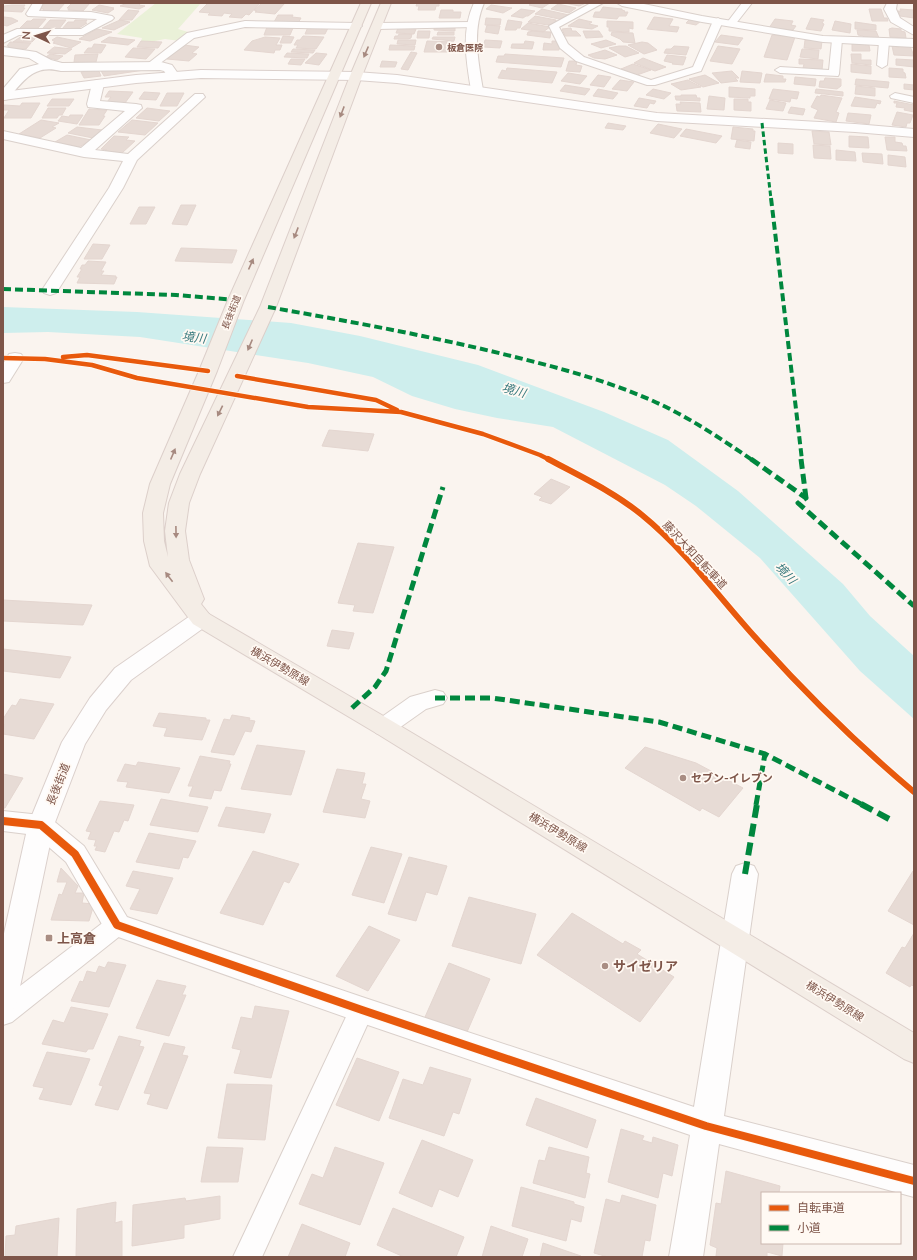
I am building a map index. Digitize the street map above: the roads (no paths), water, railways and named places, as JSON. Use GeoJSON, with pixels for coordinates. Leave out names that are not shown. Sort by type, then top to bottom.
{"type":"FeatureCollection","features":[{"type":"Feature","properties":{"kind":"main road","name":"長後街道"},"geometry":{"type":"LineString","coordinates":[[200,619],[160,566],[154,541],[153,513],[160,484],[208,371],[233,306],[366,3]]}},
{"type":"Feature","properties":{"kind":"main road"},"geometry":{"type":"LineString","coordinates":[[200,619],[179,560],[175,531],[179,502],[190,474],[237,376],[270,300],[356,76],[386,3]]}},
{"type":"Feature","properties":{"kind":"main road","name":"横浜伊勢原線"},"geometry":{"type":"LineString","coordinates":[[200,619],[384,727],[914,1049]]}},
{"type":"Feature","properties":{"kind":"street"},"geometry":{"type":"LineString","coordinates":[[3,40],[17,32],[83,32],[108,18],[91,15],[32,14],[38,3]]}},
{"type":"Feature","properties":{"kind":"street"},"geometry":{"type":"LineString","coordinates":[[477,90],[472,49],[472,25],[474,13],[479,3]]}},
{"type":"Feature","properties":{"kind":"street"},"geometry":{"type":"LineString","coordinates":[[622,3],[731,24],[824,39],[914,43]]}},
{"type":"Feature","properties":{"kind":"street"},"geometry":{"type":"LineString","coordinates":[[892,3],[890,9],[895,20],[914,32]]}},
{"type":"Feature","properties":{"kind":"street"},"geometry":{"type":"LineString","coordinates":[[3,51],[32,55],[61,67],[151,65],[168,68],[173,75]]}},
{"type":"Feature","properties":{"kind":"street"},"geometry":{"type":"LineString","coordinates":[[4,96],[24,72],[52,64]]}},
{"type":"Feature","properties":{"kind":"street"},"geometry":{"type":"LineString","coordinates":[[4,96],[173,75],[232,73],[335,75],[397,79],[657,117],[854,128],[914,133]]}},
{"type":"Feature","properties":{"kind":"street"},"geometry":{"type":"LineString","coordinates":[[84,153],[136,108],[93,104],[98,84]]}},
{"type":"Feature","properties":{"kind":"street"},"geometry":{"type":"LineString","coordinates":[[50,290],[112,194],[131,158],[199,97]]}},
{"type":"Feature","properties":{"kind":"street"},"geometry":{"type":"LineString","coordinates":[[3,135],[84,153],[131,158]]}},
{"type":"Feature","properties":{"kind":"street"},"geometry":{"type":"LineString","coordinates":[[3,378],[15,358]]}},
{"type":"Feature","properties":{"kind":"street","name":"長後街道"},"geometry":{"type":"LineString","coordinates":[[3,1001],[41,825],[74,742],[98,704],[123,674],[200,619]]}},
{"type":"Feature","properties":{"kind":"street"},"geometry":{"type":"LineString","coordinates":[[384,727],[418,703],[436,698]]}},
{"type":"Feature","properties":{"kind":"street"},"geometry":{"type":"LineString","coordinates":[[3,821],[41,825],[75,854],[117,925],[362,1010],[706,1126],[914,1182]]}},
{"type":"Feature","properties":{"kind":"street"},"geometry":{"type":"LineString","coordinates":[[686,1257],[745,874]]}},
{"type":"Feature","properties":{"kind":"lane"},"geometry":{"type":"LineString","coordinates":[[598,3],[554,26],[564,46],[580,59],[651,83],[697,69],[718,21]]}},
{"type":"Feature","properties":{"kind":"lane"},"geometry":{"type":"LineString","coordinates":[[731,24],[747,3]]}},
{"type":"Feature","properties":{"kind":"lane"},"geometry":{"type":"LineString","coordinates":[[151,65],[191,35],[245,24],[357,26]]}},
{"type":"Feature","properties":{"kind":"lane"},"geometry":{"type":"LineString","coordinates":[[377,26],[472,25]]}},
{"type":"Feature","properties":{"kind":"lane"},"geometry":{"type":"LineString","coordinates":[[780,70],[834,74],[837,40]]}},
{"type":"Feature","properties":{"kind":"lane"},"geometry":{"type":"LineString","coordinates":[[882,65],[884,42]]}},
{"type":"Feature","properties":{"kind":"lane"},"geometry":{"type":"LineString","coordinates":[[895,96],[914,100]]}},
{"type":"Feature","properties":{"kind":"lane"},"geometry":{"type":"LineString","coordinates":[[3,1014],[117,925]]}},
{"type":"Feature","properties":{"kind":"lane"},"geometry":{"type":"LineString","coordinates":[[247,1257],[362,1010]]}},
{"type":"Feature","properties":{"kind":"water","name":"境川"},"geometry":{"type":"Polygon","coordinates":[[[3,307],[137,312],[291,323],[360,336],[478,365],[604,412],[668,440],[738,491],[843,584],[870,616],[914,656],[914,719],[860,671],[760,558],[696,506],[665,485],[553,427],[497,418],[455,409],[412,396],[373,377],[308,363],[140,337],[48,332],[3,333],[3,307]]]}},
{"type":"Feature","properties":{"kind":"place","name":"板倉医院"},"geometry":{"type":"Point","coordinates":[439,47]}},
{"type":"Feature","properties":{"kind":"place","name":"セブン-イレブン"},"geometry":{"type":"Point","coordinates":[683,778]}},
{"type":"Feature","properties":{"kind":"place","name":"上高倉"},"geometry":{"type":"Point","coordinates":[49,938]}},
{"type":"Feature","properties":{"kind":"place","name":"サイゼリア"},"geometry":{"type":"Point","coordinates":[605,966]}}]}
